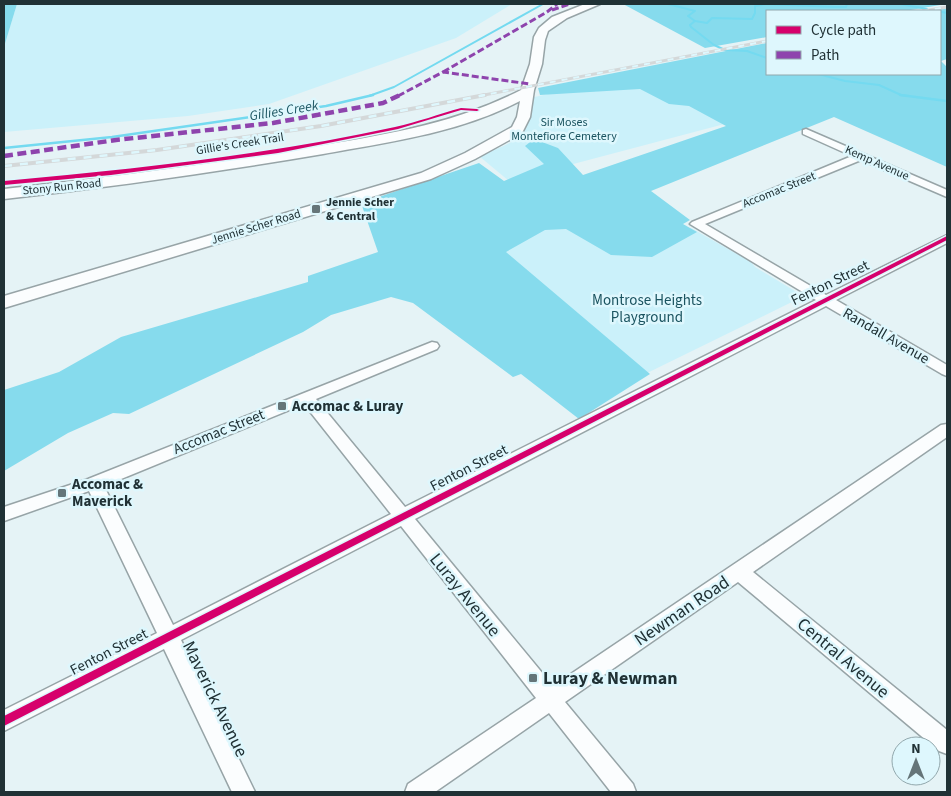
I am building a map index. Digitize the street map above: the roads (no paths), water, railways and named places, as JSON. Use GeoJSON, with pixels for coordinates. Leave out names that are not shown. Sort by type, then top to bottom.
{"type":"FeatureCollection","features":[{"type":"Feature","properties":{"kind":"street"},"geometry":{"type":"LineString","coordinates":[[504,120],[522,124],[537,60],[540,38],[544,31],[561,17],[595,4]]}},
{"type":"Feature","properties":{"kind":"street","name":"Stony Run Road"},"geometry":{"type":"LineString","coordinates":[[4,194],[285,157],[422,130],[504,120],[528,92]]}},
{"type":"Feature","properties":{"kind":"street","name":"Jennie Scher Road"},"geometry":{"type":"LineString","coordinates":[[4,302],[426,176],[470,156],[504,120]]}},
{"type":"Feature","properties":{"kind":"street","name":"Kemp Avenue"},"geometry":{"type":"LineString","coordinates":[[806,132],[947,194]]}},
{"type":"Feature","properties":{"kind":"street","name":"Accomac Street"},"geometry":{"type":"LineString","coordinates":[[696,224],[861,156]]}},
{"type":"Feature","properties":{"kind":"street","name":"Randall Avenue"},"geometry":{"type":"LineString","coordinates":[[696,224],[947,371]]}},
{"type":"Feature","properties":{"kind":"street","name":"Fenton Street"},"geometry":{"type":"LineString","coordinates":[[4,721],[947,238]]}},
{"type":"Feature","properties":{"kind":"street","name":"Accomac Street"},"geometry":{"type":"LineString","coordinates":[[4,514],[94,483],[432,346]]}},
{"type":"Feature","properties":{"kind":"street","name":"Luray Avenue"},"geometry":{"type":"LineString","coordinates":[[306,396],[625,792]]}},
{"type":"Feature","properties":{"kind":"street","name":"Newman Road"},"geometry":{"type":"LineString","coordinates":[[416,792],[947,429]]}},
{"type":"Feature","properties":{"kind":"street","name":"Maverick Avenue"},"geometry":{"type":"LineString","coordinates":[[94,483],[244,792]]}},
{"type":"Feature","properties":{"kind":"street","name":"Central Avenue"},"geometry":{"type":"LineString","coordinates":[[740,572],[947,744]]}},
{"type":"Feature","properties":{"kind":"waterway","name":"Gillies Creek"},"geometry":{"type":"LineString","coordinates":[[370,96],[394,87],[543,4]]}},
{"type":"Feature","properties":{"kind":"waterway","name":"Gillies Creek"},"geometry":{"type":"LineString","coordinates":[[668,4],[695,11],[688,16],[695,21]]}},
{"type":"Feature","properties":{"kind":"waterway","name":"Gillies Creek"},"geometry":{"type":"LineString","coordinates":[[695,21],[707,23],[712,18],[752,19],[755,13],[755,6],[766,4],[835,7],[846,7],[847,4]]}},
{"type":"Feature","properties":{"kind":"waterway"},"geometry":{"type":"LineString","coordinates":[[900,4],[927,9]]}},
{"type":"Feature","properties":{"kind":"waterway"},"geometry":{"type":"LineString","coordinates":[[941,12],[947,13]]}},
{"type":"Feature","properties":{"kind":"waterway"},"geometry":{"type":"LineString","coordinates":[[695,21],[690,25],[691,27],[714,45],[725,50],[747,51],[766,58]]}},
{"type":"Feature","properties":{"kind":"waterway"},"geometry":{"type":"LineString","coordinates":[[822,75],[845,81],[879,85],[901,95],[909,96]]}},
{"type":"Feature","properties":{"kind":"waterway"},"geometry":{"type":"LineString","coordinates":[[900,95],[947,101]]}},
{"type":"Feature","properties":{"kind":"waterway","name":"Gillies Creek"},"geometry":{"type":"LineString","coordinates":[[4,148],[112,137],[326,106],[370,96]]}},
{"type":"Feature","properties":{"kind":"railway"},"geometry":{"type":"LineString","coordinates":[[929,10],[947,7]]}},
{"type":"Feature","properties":{"kind":"railway"},"geometry":{"type":"LineString","coordinates":[[479,96],[766,41]]}},
{"type":"Feature","properties":{"kind":"railway"},"geometry":{"type":"LineString","coordinates":[[4,166],[157,150],[321,126],[485,95]]}},
{"type":"Feature","properties":{"kind":"place","name":"Jennie Scher & Central"},"geometry":{"type":"Point","coordinates":[316,209]}},
{"type":"Feature","properties":{"kind":"place","name":"Accomac & Luray"},"geometry":{"type":"Point","coordinates":[282,406]}},
{"type":"Feature","properties":{"kind":"place","name":"Accomac & Maverick"},"geometry":{"type":"Point","coordinates":[62,493]}},
{"type":"Feature","properties":{"kind":"place","name":"Luray & Newman"},"geometry":{"type":"Point","coordinates":[533,678]}},
{"type":"Feature","properties":{"kind":"park label","name":"Sir Moses Montefiore Cemetery"},"geometry":{"type":"Point","coordinates":[564,129]}},
{"type":"Feature","properties":{"kind":"park label","name":"Montrose Heights Playground"},"geometry":{"type":"Point","coordinates":[647,308]}}]}
